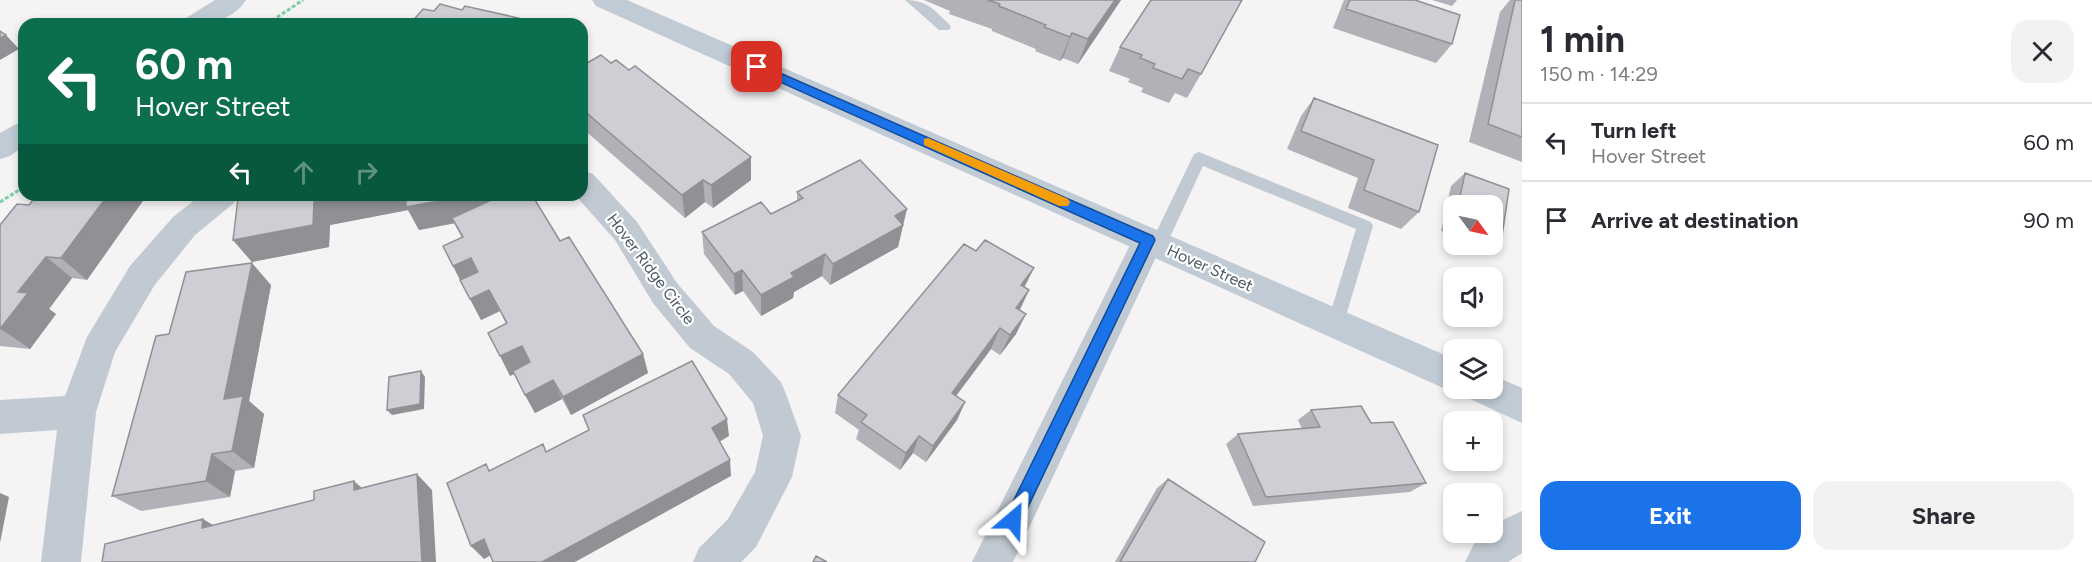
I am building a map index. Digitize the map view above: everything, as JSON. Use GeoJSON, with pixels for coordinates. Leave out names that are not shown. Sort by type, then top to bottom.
{"type":"FeatureCollection","features":[{"type":"Feature","properties":{"kind":"main road"},"geometry":{"type":"LineString","coordinates":[[204,18],[233,0]]}},
{"type":"Feature","properties":{"kind":"main road","name":"Hover Street"},"geometry":{"type":"LineString","coordinates":[[605,0],[1443,370]]}},
{"type":"Feature","properties":{"kind":"main road"},"geometry":{"type":"LineString","coordinates":[[0,148],[18,136]]}},
{"type":"Feature","properties":{"kind":"main road"},"geometry":{"type":"LineString","coordinates":[[1503,397],[1522,406]]}},
{"type":"Feature","properties":{"kind":"street","name":"Hover Ridge Circle"},"geometry":{"type":"LineString","coordinates":[[588,189],[626,231],[665,293],[702,337],[741,363],[768,394],[782,436],[773,477],[742,532],[713,562]]}},
{"type":"Feature","properties":{"kind":"street"},"geometry":{"type":"LineString","coordinates":[[61,562],[78,412],[99,348],[142,276],[184,226],[215,201]]}},
{"type":"Feature","properties":{"kind":"street"},"geometry":{"type":"LineString","coordinates":[[992,562],[1153,242]]}},
{"type":"Feature","properties":{"kind":"street"},"geometry":{"type":"LineString","coordinates":[[0,417],[78,412]]}},
{"type":"Feature","properties":{"kind":"street"},"geometry":{"type":"LineString","coordinates":[[1485,562],[1495,546],[1522,531]]}},
{"type":"Feature","properties":{"kind":"lane"},"geometry":{"type":"LineString","coordinates":[[911,0],[928,11],[944,27]]}},
{"type":"Feature","properties":{"kind":"lane"},"geometry":{"type":"LineString","coordinates":[[1153,242],[1199,158],[1365,226],[1336,324]]}},
{"type":"Feature","properties":{"kind":"path"},"geometry":{"type":"LineString","coordinates":[[276,18],[303,0]]}},
{"type":"Feature","properties":{"kind":"path"},"geometry":{"type":"LineString","coordinates":[[0,202],[18,191]]}},
{"type":"Feature","properties":{"kind":"building"},"geometry":{"type":"Polygon","coordinates":[[[987,0],[1115,0],[1088,39],[1072,33],[1070,37],[1044,27],[1046,25],[987,0]]]}},
{"type":"Feature","properties":{"kind":"building"},"geometry":{"type":"Polygon","coordinates":[[[1151,0],[1242,0],[1201,74],[1188,69],[1182,79],[1153,68],[1155,64],[1140,58],[1142,55],[1120,47],[1151,0]]]}},
{"type":"Feature","properties":{"kind":"building"},"geometry":{"type":"Polygon","coordinates":[[[1350,0],[1415,0],[1460,15],[1452,44],[1346,9],[1350,0]]]}},
{"type":"Feature","properties":{"kind":"building"},"geometry":{"type":"Polygon","coordinates":[[[1515,0],[1522,0],[1522,137],[1488,124],[1515,0]]]}},
{"type":"Feature","properties":{"kind":"building"},"geometry":{"type":"Polygon","coordinates":[[[440,4],[462,10],[465,6],[518,18],[415,18],[423,9],[434,11],[440,4]]]}},
{"type":"Feature","properties":{"kind":"building"},"geometry":{"type":"Polygon","coordinates":[[[601,55],[611,63],[616,60],[629,70],[635,66],[751,157],[711,185],[703,180],[682,195],[588,114],[588,63],[601,55]]]}},
{"type":"Feature","properties":{"kind":"building"},"geometry":{"type":"Polygon","coordinates":[[[1314,98],[1438,145],[1419,212],[1364,190],[1374,160],[1301,131],[1314,98]]]}},
{"type":"Feature","properties":{"kind":"building"},"geometry":{"type":"Polygon","coordinates":[[[860,160],[907,209],[895,216],[903,225],[833,264],[825,254],[791,273],[794,277],[761,295],[742,270],[734,274],[702,232],[761,202],[771,214],[803,198],[797,192],[860,160]]]}},
{"type":"Feature","properties":{"kind":"building"},"geometry":{"type":"Polygon","coordinates":[[[1465,173],[1509,189],[1503,229],[1503,195],[1460,195],[1465,173]]]}},
{"type":"Feature","properties":{"kind":"building"},"geometry":{"type":"Polygon","coordinates":[[[32,201],[104,201],[61,258],[46,257],[18,292],[28,293],[0,329],[0,225],[17,204],[29,205],[32,201]]]}},
{"type":"Feature","properties":{"kind":"building"},"geometry":{"type":"Polygon","coordinates":[[[238,201],[320,201],[314,202],[313,225],[233,240],[238,201]]]}},
{"type":"Feature","properties":{"kind":"building"},"geometry":{"type":"Polygon","coordinates":[[[406,201],[439,201],[406,207],[406,201]]]}},
{"type":"Feature","properties":{"kind":"building"},"geometry":{"type":"Polygon","coordinates":[[[489,201],[536,201],[560,241],[569,237],[643,354],[563,397],[553,380],[525,395],[513,371],[530,362],[522,346],[500,356],[488,333],[507,323],[489,290],[470,299],[460,280],[478,272],[471,258],[453,266],[443,246],[463,237],[452,218],[489,201]]]}},
{"type":"Feature","properties":{"kind":"building"},"geometry":{"type":"Polygon","coordinates":[[[985,240],[1034,268],[1021,285],[1029,290],[1016,308],[1026,314],[1010,335],[1000,328],[952,393],[965,402],[933,446],[919,436],[906,453],[861,422],[867,415],[838,395],[964,244],[976,251],[985,240]]]}},
{"type":"Feature","properties":{"kind":"building"},"geometry":{"type":"Polygon","coordinates":[[[252,263],[224,399],[243,396],[232,451],[212,454],[206,481],[112,496],[156,336],[169,334],[186,272],[252,263]]]}},
{"type":"Feature","properties":{"kind":"building"},"geometry":{"type":"Polygon","coordinates":[[[692,361],[727,419],[712,428],[730,460],[542,562],[493,562],[484,539],[471,546],[447,483],[486,464],[489,471],[543,444],[546,452],[589,430],[583,415],[692,361]]]}},
{"type":"Feature","properties":{"kind":"building"},"geometry":{"type":"Polygon","coordinates":[[[421,371],[420,404],[387,410],[389,377],[421,371]]]}},
{"type":"Feature","properties":{"kind":"building"},"geometry":{"type":"Polygon","coordinates":[[[1361,406],[1371,423],[1393,422],[1426,483],[1266,497],[1238,434],[1320,427],[1311,410],[1361,406]]]}},
{"type":"Feature","properties":{"kind":"building"},"geometry":{"type":"Polygon","coordinates":[[[417,474],[422,562],[102,562],[105,544],[203,519],[202,528],[314,500],[314,491],[354,481],[354,490],[417,474]]]}},
{"type":"Feature","properties":{"kind":"building"},"geometry":{"type":"Polygon","coordinates":[[[1168,479],[1265,542],[1255,562],[1120,562],[1168,479]]]}},
{"type":"Feature","properties":{"kind":"building"},"geometry":{"type":"Polygon","coordinates":[[[816,556],[827,562],[813,562],[816,556]]]}},
{"type":"Feature","properties":{"kind":"slow traffic"},"geometry":{"type":"LineString","coordinates":[[928,142],[1063,202]]}},
{"type":"Feature","properties":{"kind":"route"},"geometry":{"type":"LineString","coordinates":[[757,67],[1148,240],[1013,520]]}}]}
